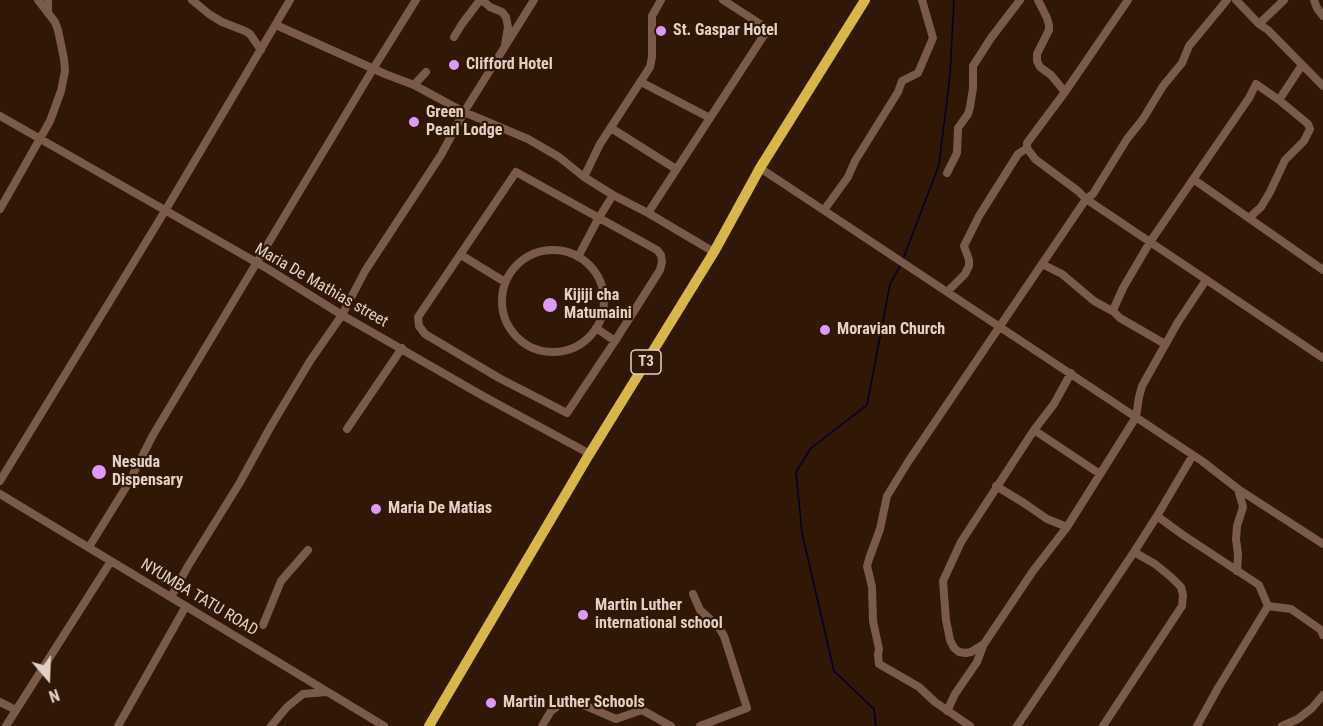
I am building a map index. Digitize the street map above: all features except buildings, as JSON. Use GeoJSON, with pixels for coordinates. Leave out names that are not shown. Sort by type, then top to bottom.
{"type":"FeatureCollection","features":[{"type":"Feature","properties":{"kind":"highway","name":"T3"},"geometry":{"type":"LineString","coordinates":[[429,726],[590,454],[714,252],[760,168],[865,0]]}},
{"type":"Feature","properties":{"kind":"street"},"geometry":{"type":"LineString","coordinates":[[0,207],[50,121],[61,91],[65,70],[58,30],[38,0]]}},
{"type":"Feature","properties":{"kind":"street"},"geometry":{"type":"LineString","coordinates":[[48,0],[48,13]]}},
{"type":"Feature","properties":{"kind":"street"},"geometry":{"type":"LineString","coordinates":[[192,0],[222,22],[250,34],[261,50]]}},
{"type":"Feature","properties":{"kind":"street"},"geometry":{"type":"LineString","coordinates":[[0,481],[165,211],[290,0]]}},
{"type":"Feature","properties":{"kind":"street"},"geometry":{"type":"LineString","coordinates":[[89,547],[128,484],[145,448],[416,0]]}},
{"type":"Feature","properties":{"kind":"street"},"geometry":{"type":"LineString","coordinates":[[454,37],[481,0],[502,12],[506,17],[508,27],[504,50]]}},
{"type":"Feature","properties":{"kind":"street"},"geometry":{"type":"LineString","coordinates":[[171,597],[310,361],[342,315],[365,272],[441,154],[464,112],[534,0]]}},
{"type":"Feature","properties":{"kind":"street"},"geometry":{"type":"LineString","coordinates":[[584,177],[596,151],[651,63],[651,21],[661,0]]}},
{"type":"Feature","properties":{"kind":"street"},"geometry":{"type":"LineString","coordinates":[[648,213],[768,28],[723,0]]}},
{"type":"Feature","properties":{"kind":"street"},"geometry":{"type":"LineString","coordinates":[[824,210],[848,177],[855,161],[898,92],[902,81],[918,73],[933,38],[922,0]]}},
{"type":"Feature","properties":{"kind":"street"},"geometry":{"type":"LineString","coordinates":[[947,173],[957,153],[958,128],[970,107],[973,66],[1020,0]]}},
{"type":"Feature","properties":{"kind":"street"},"geometry":{"type":"LineString","coordinates":[[1038,0],[1047,18],[1049,30],[1037,54],[1037,61],[1065,92]]}},
{"type":"Feature","properties":{"kind":"street"},"geometry":{"type":"LineString","coordinates":[[1128,0],[1065,92],[1029,139],[1027,148],[1035,159],[1086,199],[1323,358]]}},
{"type":"Feature","properties":{"kind":"street"},"geometry":{"type":"LineString","coordinates":[[970,726],[935,702],[919,687],[879,664],[879,649],[873,621],[872,587],[867,566],[880,529],[887,496],[1086,199],[1093,194],[1163,86],[1182,63],[1189,46],[1227,0]]}},
{"type":"Feature","properties":{"kind":"street"},"geometry":{"type":"LineString","coordinates":[[1236,0],[1323,86]]}},
{"type":"Feature","properties":{"kind":"street"},"geometry":{"type":"LineString","coordinates":[[1259,24],[1284,0]]}},
{"type":"Feature","properties":{"kind":"street"},"geometry":{"type":"LineString","coordinates":[[1314,0],[1323,16]]}},
{"type":"Feature","properties":{"kind":"street"},"geometry":{"type":"LineString","coordinates":[[276,25],[414,85],[464,112],[528,139],[559,157],[584,177],[613,195],[714,252]]}},
{"type":"Feature","properties":{"kind":"street"},"geometry":{"type":"LineString","coordinates":[[1279,100],[1302,65]]}},
{"type":"Feature","properties":{"kind":"street"},"geometry":{"type":"LineString","coordinates":[[414,85],[426,72]]}},
{"type":"Feature","properties":{"kind":"street"},"geometry":{"type":"LineString","coordinates":[[641,82],[710,118]]}},
{"type":"Feature","properties":{"kind":"street"},"geometry":{"type":"LineString","coordinates":[[1114,312],[1123,288],[1150,242],[1249,98],[1256,84],[1308,124],[1310,129],[1304,141],[1285,160],[1261,207],[1249,218]]}},
{"type":"Feature","properties":{"kind":"street","name":"Maria De Mathias street"},"geometry":{"type":"LineString","coordinates":[[0,116],[268,269],[342,315],[590,454]]}},
{"type":"Feature","properties":{"kind":"street"},"geometry":{"type":"LineString","coordinates":[[611,128],[676,169]]}},
{"type":"Feature","properties":{"kind":"street"},"geometry":{"type":"LineString","coordinates":[[947,292],[969,266],[964,248],[972,229],[1020,152],[1027,148]]}},
{"type":"Feature","properties":{"kind":"street"},"geometry":{"type":"LineString","coordinates":[[760,168],[1071,373],[1202,461],[1238,489],[1323,544]]}},
{"type":"Feature","properties":{"kind":"street"},"geometry":{"type":"LineString","coordinates":[[516,172],[657,250],[663,262],[615,341],[567,413],[499,378],[425,334],[419,326],[418,317],[461,255],[516,172]]}},
{"type":"Feature","properties":{"kind":"street"},"geometry":{"type":"LineString","coordinates":[[1193,179],[1321,268],[1323,259]]}},
{"type":"Feature","properties":{"kind":"street"},"geometry":{"type":"LineString","coordinates":[[578,257],[613,195]]}},
{"type":"Feature","properties":{"kind":"street"},"geometry":{"type":"LineString","coordinates":[[544,251],[562,251],[578,257],[596,273],[604,294],[602,318],[588,339],[576,347],[563,351],[536,350],[524,344],[513,334],[506,323],[502,310],[505,282],[514,268],[528,257],[544,251]]}},
{"type":"Feature","properties":{"kind":"street"},"geometry":{"type":"LineString","coordinates":[[461,255],[505,282]]}},
{"type":"Feature","properties":{"kind":"street"},"geometry":{"type":"LineString","coordinates":[[1042,264],[1062,274],[1094,301],[1120,318],[1166,344]]}},
{"type":"Feature","properties":{"kind":"street"},"geometry":{"type":"LineString","coordinates":[[947,711],[955,694],[977,662],[984,644],[1032,571],[1067,527],[1136,417],[1142,386],[1206,280]]}},
{"type":"Feature","properties":{"kind":"street"},"geometry":{"type":"LineString","coordinates":[[596,328],[615,341]]}},
{"type":"Feature","properties":{"kind":"street"},"geometry":{"type":"LineString","coordinates":[[347,429],[402,348]]}},
{"type":"Feature","properties":{"kind":"street"},"geometry":{"type":"LineString","coordinates":[[984,644],[977,650],[966,653],[958,652],[954,648],[946,620],[943,581],[961,542],[996,486],[1054,404],[1071,373]]}},
{"type":"Feature","properties":{"kind":"street"},"geometry":{"type":"LineString","coordinates":[[1034,430],[1100,474]]}},
{"type":"Feature","properties":{"kind":"street"},"geometry":{"type":"LineString","coordinates":[[1019,725],[1134,552],[1193,455]]}},
{"type":"Feature","properties":{"kind":"street"},"geometry":{"type":"LineString","coordinates":[[996,486],[1047,519],[1067,527]]}},
{"type":"Feature","properties":{"kind":"street"},"geometry":{"type":"LineString","coordinates":[[1237,571],[1237,526],[1243,507],[1238,489]]}},
{"type":"Feature","properties":{"kind":"street","name":"NYUMBA TATU ROAD"},"geometry":{"type":"LineString","coordinates":[[0,494],[384,726]]}},
{"type":"Feature","properties":{"kind":"street"},"geometry":{"type":"LineString","coordinates":[[1157,516],[1259,585],[1268,606]]}},
{"type":"Feature","properties":{"kind":"street"},"geometry":{"type":"LineString","coordinates":[[262,625],[281,580],[308,550]]}},
{"type":"Feature","properties":{"kind":"street"},"geometry":{"type":"LineString","coordinates":[[1103,726],[1182,606],[1183,596],[1180,587],[1155,564],[1134,552]]}},
{"type":"Feature","properties":{"kind":"street"},"geometry":{"type":"LineString","coordinates":[[6,726],[111,561]]}},
{"type":"Feature","properties":{"kind":"street"},"geometry":{"type":"LineString","coordinates":[[693,594],[700,610],[718,626],[724,636],[747,708],[700,726]]}},
{"type":"Feature","properties":{"kind":"street"},"geometry":{"type":"LineString","coordinates":[[118,726],[186,606]]}},
{"type":"Feature","properties":{"kind":"street"},"geometry":{"type":"LineString","coordinates":[[1268,606],[1291,609],[1321,630],[1323,635]]}},
{"type":"Feature","properties":{"kind":"street"},"geometry":{"type":"LineString","coordinates":[[1197,726],[1268,606]]}},
{"type":"Feature","properties":{"kind":"street"},"geometry":{"type":"LineString","coordinates":[[271,726],[303,693],[328,692]]}},
{"type":"Feature","properties":{"kind":"street"},"geometry":{"type":"LineString","coordinates":[[1282,726],[1298,719],[1323,695]]}},
{"type":"Feature","properties":{"kind":"street"},"geometry":{"type":"LineString","coordinates":[[0,702],[16,710]]}},
{"type":"Feature","properties":{"kind":"street"},"geometry":{"type":"LineString","coordinates":[[542,726],[550,711],[559,705],[579,703],[616,719],[642,710],[670,726]]}},
{"type":"Feature","properties":{"kind":"waterway"},"geometry":{"type":"LineString","coordinates":[[903,259],[939,165],[950,75],[954,0]]}},
{"type":"Feature","properties":{"kind":"waterway"},"geometry":{"type":"LineString","coordinates":[[876,726],[874,709],[834,671],[802,533],[796,472],[811,448],[867,405],[890,284],[900,266]]}},
{"type":"Feature","properties":{"kind":"place","name":"St. Gaspar Hotel"},"geometry":{"type":"Point","coordinates":[661,31]}},
{"type":"Feature","properties":{"kind":"place","name":"Clifford Hotel"},"geometry":{"type":"Point","coordinates":[454,65]}},
{"type":"Feature","properties":{"kind":"place","name":"Green Pearl Lodge"},"geometry":{"type":"Point","coordinates":[414,122]}},
{"type":"Feature","properties":{"kind":"place","name":"Kijiji cha Matumaini"},"geometry":{"type":"Point","coordinates":[550,305]}},
{"type":"Feature","properties":{"kind":"place","name":"Moravian Church"},"geometry":{"type":"Point","coordinates":[825,330]}},
{"type":"Feature","properties":{"kind":"place","name":"Nesuda Dispensary"},"geometry":{"type":"Point","coordinates":[99,472]}},
{"type":"Feature","properties":{"kind":"place","name":"Maria De Matias"},"geometry":{"type":"Point","coordinates":[376,509]}},
{"type":"Feature","properties":{"kind":"place","name":"Martin Luther international school"},"geometry":{"type":"Point","coordinates":[583,615]}},
{"type":"Feature","properties":{"kind":"place","name":"Martin Luther Schools"},"geometry":{"type":"Point","coordinates":[491,703]}}]}
